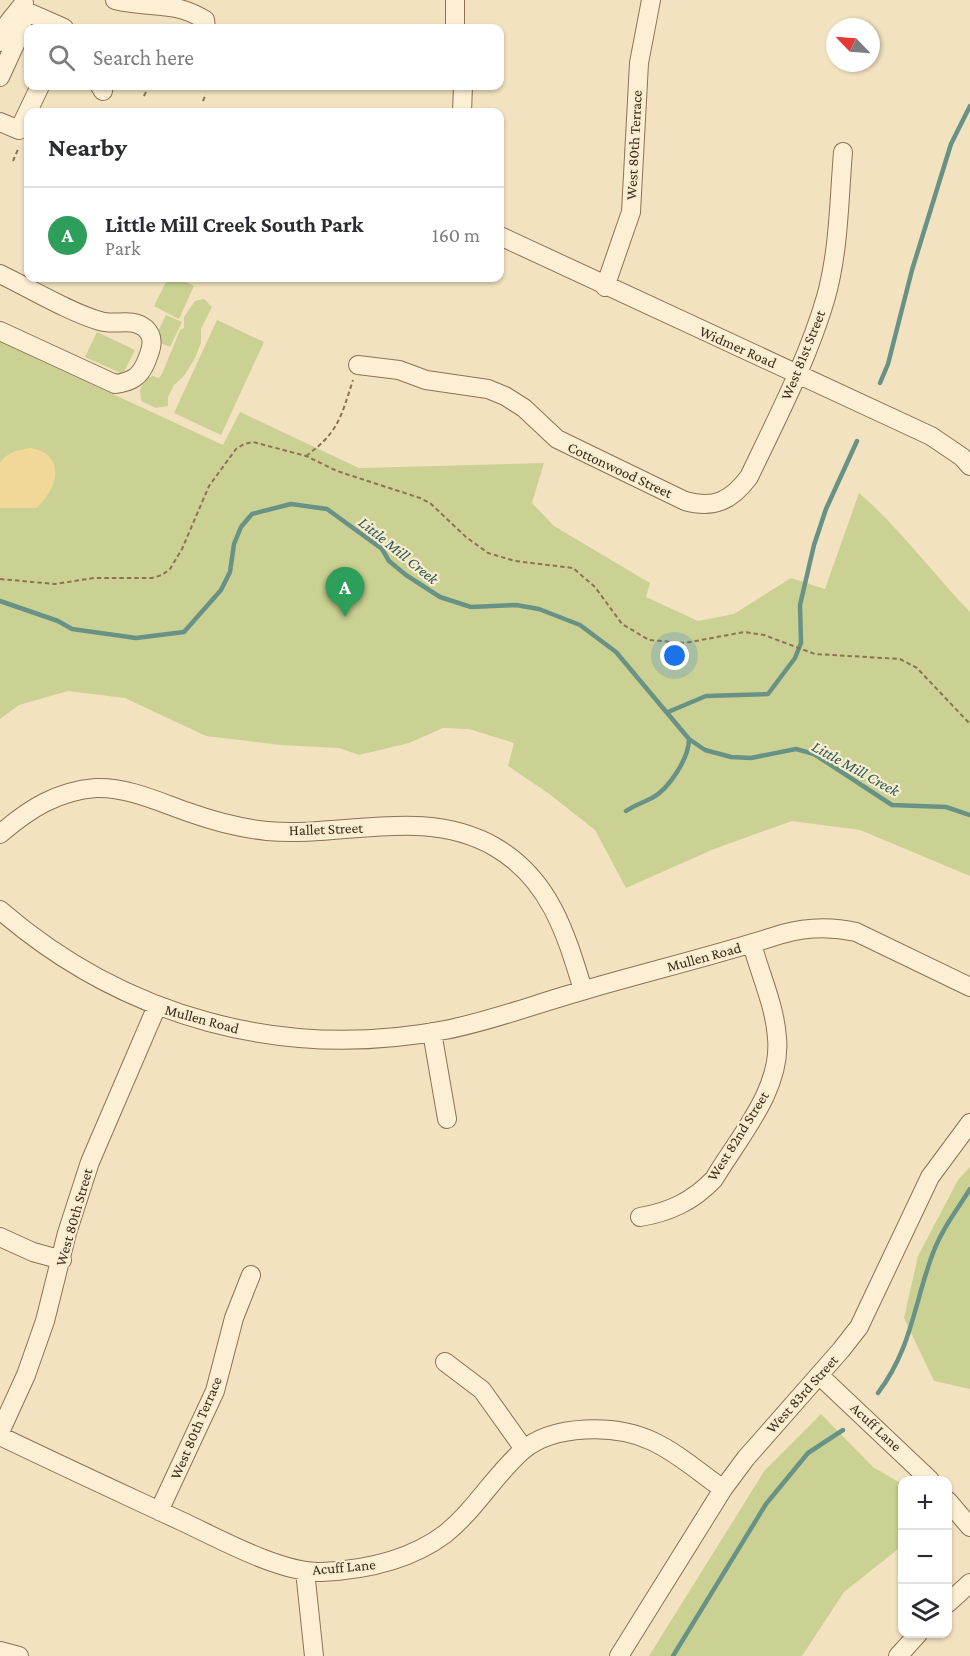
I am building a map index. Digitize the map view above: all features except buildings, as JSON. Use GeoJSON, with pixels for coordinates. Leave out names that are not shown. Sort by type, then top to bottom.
{"type":"FeatureCollection","features":[{"type":"Feature","properties":{"kind":"street"},"geometry":{"type":"LineString","coordinates":[[115,0],[176,2],[186,5],[205,20],[206,24]]}},
{"type":"Feature","properties":{"kind":"street"},"geometry":{"type":"LineString","coordinates":[[454,0],[455,24]]}},
{"type":"Feature","properties":{"kind":"street","name":"West 80th Terrace"},"geometry":{"type":"LineString","coordinates":[[605,287],[631,212],[639,63],[651,0]]}},
{"type":"Feature","properties":{"kind":"street"},"geometry":{"type":"LineString","coordinates":[[23,4],[57,24]]}},
{"type":"Feature","properties":{"kind":"street"},"geometry":{"type":"LineString","coordinates":[[0,42],[9,23],[23,4]]}},
{"type":"Feature","properties":{"kind":"street"},"geometry":{"type":"LineString","coordinates":[[0,77],[22,29],[23,4]]}},
{"type":"Feature","properties":{"kind":"street"},"geometry":{"type":"LineString","coordinates":[[30,108],[38,90]]}},
{"type":"Feature","properties":{"kind":"street"},"geometry":{"type":"LineString","coordinates":[[462,108],[463,90]]}},
{"type":"Feature","properties":{"kind":"street"},"geometry":{"type":"LineString","coordinates":[[0,122],[19,130],[24,120]]}},
{"type":"Feature","properties":{"kind":"street","name":"West 81st Street"},"geometry":{"type":"LineString","coordinates":[[721,503],[737,492],[749,477],[813,336],[826,294],[837,234],[843,152]]}},
{"type":"Feature","properties":{"kind":"street","name":"Widmer Road"},"geometry":{"type":"LineString","coordinates":[[504,238],[605,287],[931,436],[967,457]]}},
{"type":"Feature","properties":{"kind":"street"},"geometry":{"type":"LineString","coordinates":[[0,274],[101,322],[127,321],[137,324],[145,328],[151,337],[152,348],[143,370],[135,379],[115,384],[0,331]]}},
{"type":"Feature","properties":{"kind":"street","name":"Cottonwood Street"},"geometry":{"type":"LineString","coordinates":[[358,365],[384,367],[426,380],[496,392],[524,408],[557,440],[685,501],[700,505],[721,503]]}},
{"type":"Feature","properties":{"kind":"street","name":"Hallet Street"},"geometry":{"type":"LineString","coordinates":[[0,834],[35,806],[47,800],[72,791],[97,788],[138,794],[228,825],[268,831],[314,832],[405,825],[453,830],[502,852],[520,865],[541,887],[563,927],[584,990]]}},
{"type":"Feature","properties":{"kind":"street","name":"Mullen Road"},"geometry":{"type":"LineString","coordinates":[[0,910],[30,936],[72,965],[111,986],[157,1006],[197,1020],[249,1031],[301,1038],[353,1040],[432,1032],[796,930],[839,928],[856,932],[970,987]]}},
{"type":"Feature","properties":{"kind":"street","name":"West 82nd Street"},"geometry":{"type":"LineString","coordinates":[[640,1217],[670,1210],[700,1193],[714,1179],[772,1081],[777,1059],[777,1038],[752,944]]}},
{"type":"Feature","properties":{"kind":"street","name":"West 80th Street"},"geometry":{"type":"LineString","coordinates":[[0,1434],[26,1375],[45,1321],[67,1233],[90,1162],[157,1006]]}},
{"type":"Feature","properties":{"kind":"street"},"geometry":{"type":"LineString","coordinates":[[432,1032],[447,1119]]}},
{"type":"Feature","properties":{"kind":"street","name":"West 83rd Street"},"geometry":{"type":"LineString","coordinates":[[619,1656],[723,1489],[746,1458],[859,1327],[930,1177],[970,1124]]}},
{"type":"Feature","properties":{"kind":"street"},"geometry":{"type":"LineString","coordinates":[[0,1237],[33,1252],[62,1260]]}},
{"type":"Feature","properties":{"kind":"street","name":"West 80th Terrace"},"geometry":{"type":"LineString","coordinates":[[159,1511],[215,1391],[234,1318],[251,1275]]}},
{"type":"Feature","properties":{"kind":"street"},"geometry":{"type":"LineString","coordinates":[[445,1362],[482,1390],[524,1449]]}},
{"type":"Feature","properties":{"kind":"street","name":"Acuff Lane"},"geometry":{"type":"LineString","coordinates":[[819,1375],[926,1476]]}},
{"type":"Feature","properties":{"kind":"street","name":"Acuff Lane"},"geometry":{"type":"LineString","coordinates":[[0,1434],[257,1557],[318,1572],[363,1568],[394,1561],[416,1551],[443,1535],[468,1515],[524,1449],[576,1430],[625,1431],[654,1441],[723,1489]]}},
{"type":"Feature","properties":{"kind":"street"},"geometry":{"type":"LineString","coordinates":[[952,1506],[970,1527]]}},
{"type":"Feature","properties":{"kind":"street"},"geometry":{"type":"LineString","coordinates":[[305,1570],[314,1656]]}},
{"type":"Feature","properties":{"kind":"street"},"geometry":{"type":"LineString","coordinates":[[952,1599],[970,1582]]}},
{"type":"Feature","properties":{"kind":"street"},"geometry":{"type":"LineString","coordinates":[[898,1656],[914,1638]]}},
{"type":"Feature","properties":{"kind":"street"},"geometry":{"type":"LineString","coordinates":[[0,1652],[19,1656]]}},
{"type":"Feature","properties":{"kind":"path"},"geometry":{"type":"LineString","coordinates":[[144,96],[147,90]]}},
{"type":"Feature","properties":{"kind":"path"},"geometry":{"type":"LineString","coordinates":[[203,101],[206,94]]}},
{"type":"Feature","properties":{"kind":"path"},"geometry":{"type":"LineString","coordinates":[[13,161],[21,142]]}},
{"type":"Feature","properties":{"kind":"path"},"geometry":{"type":"LineString","coordinates":[[306,456],[327,441],[341,417],[358,365]]}},
{"type":"Feature","properties":{"kind":"path"},"geometry":{"type":"LineString","coordinates":[[0,579],[55,584],[162,575],[170,569],[182,549],[204,494],[236,449],[253,442],[306,456],[338,471],[420,498],[430,503],[466,537],[488,553],[515,561],[573,568],[595,587],[622,624],[649,640],[685,643],[744,632],[764,635],[807,651],[838,658],[893,658],[917,668],[970,724]]}},
{"type":"Feature","properties":{"kind":"green space"},"geometry":{"type":"Polygon","coordinates":[[[166,282],[186,282],[194,286],[179,319],[154,306],[166,282]]]}},
{"type":"Feature","properties":{"kind":"green space"},"geometry":{"type":"Polygon","coordinates":[[[204,299],[212,307],[201,329],[201,343],[194,360],[183,377],[174,385],[168,397],[168,406],[156,408],[141,401],[140,390],[144,380],[153,376],[159,378],[162,374],[180,330],[184,328],[184,317],[195,301],[204,299]]]}},
{"type":"Feature","properties":{"kind":"green space"},"geometry":{"type":"Polygon","coordinates":[[[166,315],[182,322],[170,347],[154,340],[166,315]]]}},
{"type":"Feature","properties":{"kind":"green space"},"geometry":{"type":"Polygon","coordinates":[[[217,320],[264,342],[221,435],[174,413],[217,320]]]}},
{"type":"Feature","properties":{"kind":"green space"},"geometry":{"type":"Polygon","coordinates":[[[97,332],[135,350],[123,374],[85,357],[97,332]]]}},
{"type":"Feature","properties":{"kind":"green space"},"geometry":{"type":"Polygon","coordinates":[[[0,342],[223,445],[240,412],[359,468],[544,463],[532,503],[554,526],[650,583],[646,597],[698,621],[734,614],[791,578],[825,589],[859,493],[902,536],[970,612],[970,876],[860,830],[792,821],[714,849],[626,888],[595,830],[548,793],[508,766],[514,743],[469,729],[443,728],[409,743],[359,755],[339,748],[280,745],[206,736],[125,698],[68,691],[19,705],[0,719],[0,342]]]}},
{"type":"Feature","properties":{"kind":"green space"},"geometry":{"type":"Polygon","coordinates":[[[970,1167],[970,1389],[934,1381],[904,1318],[918,1256],[958,1180],[970,1167]]]}},
{"type":"Feature","properties":{"kind":"green space"},"geometry":{"type":"Polygon","coordinates":[[[821,1414],[873,1467],[898,1482],[898,1549],[844,1592],[802,1656],[649,1656],[765,1470],[821,1414]]]}},
{"type":"Feature","properties":{"kind":"sand"},"geometry":{"type":"Polygon","coordinates":[[[31,448],[42,452],[50,458],[54,465],[54,483],[50,492],[36,508],[0,508],[0,463],[9,454],[31,448]]]}},
{"type":"Feature","properties":{"kind":"waterway"},"geometry":{"type":"LineString","coordinates":[[880,383],[888,364],[912,270],[951,144],[970,106]]}},
{"type":"Feature","properties":{"kind":"waterway"},"geometry":{"type":"LineString","coordinates":[[668,712],[706,696],[768,694],[795,658],[801,643],[800,605],[814,545],[826,509],[857,441]]}},
{"type":"Feature","properties":{"kind":"waterway","name":"Little Mill Creek"},"geometry":{"type":"LineString","coordinates":[[0,601],[58,621],[72,629],[136,638],[184,632],[221,590],[230,572],[234,544],[241,527],[252,514],[291,504],[327,509],[382,549],[389,561],[406,575],[440,597],[471,607],[516,605],[539,609],[580,625],[616,652],[689,739],[705,750],[731,757],[751,758],[796,749],[814,754],[892,805],[946,807],[970,815]]}},
{"type":"Feature","properties":{"kind":"waterway"},"geometry":{"type":"LineString","coordinates":[[626,811],[652,798],[665,788],[682,764],[689,739]]}},
{"type":"Feature","properties":{"kind":"waterway"},"geometry":{"type":"LineString","coordinates":[[878,1393],[905,1342],[937,1244],[970,1189]]}},
{"type":"Feature","properties":{"kind":"waterway"},"geometry":{"type":"LineString","coordinates":[[673,1656],[766,1504],[808,1453],[843,1430]]}},
{"type":"Feature","properties":{"kind":"place","name":"Little Mill Creek South Park"},"geometry":{"type":"Point","coordinates":[345,617]}}]}
